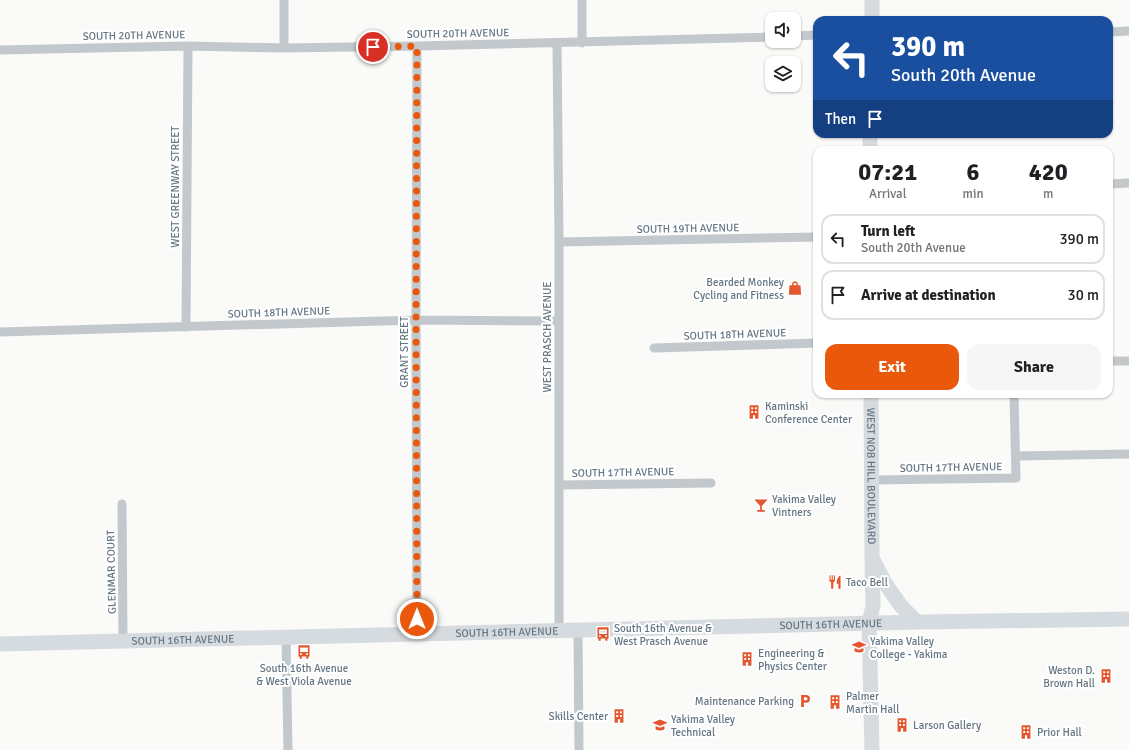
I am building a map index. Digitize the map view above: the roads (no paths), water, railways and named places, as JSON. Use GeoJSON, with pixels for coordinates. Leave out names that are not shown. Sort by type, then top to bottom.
{"type":"FeatureCollection","features":[{"type":"Feature","properties":{"kind":"main road"},"geometry":{"type":"LineString","coordinates":[[872,0],[872,16]]}},
{"type":"Feature","properties":{"kind":"main road","name":"WEST NOB HILL BOULEVARD"},"geometry":{"type":"LineString","coordinates":[[871,398],[873,606],[870,622],[872,750]]}},
{"type":"Feature","properties":{"kind":"main road"},"geometry":{"type":"LineString","coordinates":[[872,561],[901,606],[920,622]]}},
{"type":"Feature","properties":{"kind":"main road","name":"SOUTH 16TH AVENUE"},"geometry":{"type":"LineString","coordinates":[[0,644],[870,622],[1129,619]]}},
{"type":"Feature","properties":{"kind":"street"},"geometry":{"type":"LineString","coordinates":[[284,0],[284,48]]}},
{"type":"Feature","properties":{"kind":"street"},"geometry":{"type":"LineString","coordinates":[[582,0],[582,43]]}},
{"type":"Feature","properties":{"kind":"street"},"geometry":{"type":"LineString","coordinates":[[1113,32],[1129,32]]}},
{"type":"Feature","properties":{"kind":"street"},"geometry":{"type":"LineString","coordinates":[[801,36],[813,35]]}},
{"type":"Feature","properties":{"kind":"street","name":"SOUTH 20TH AVENUE"},"geometry":{"type":"LineString","coordinates":[[0,50],[188,46],[284,48],[417,46],[765,37]]}},
{"type":"Feature","properties":{"kind":"street","name":"WEST PRASCH AVENUE"},"geometry":{"type":"LineString","coordinates":[[557,43],[559,242],[559,630]]}},
{"type":"Feature","properties":{"kind":"street","name":"WEST GREENWAY STREET"},"geometry":{"type":"LineString","coordinates":[[186,327],[188,46]]}},
{"type":"Feature","properties":{"kind":"street","name":"GRANT STREET"},"geometry":{"type":"LineString","coordinates":[[417,46],[417,634]]}},
{"type":"Feature","properties":{"kind":"street"},"geometry":{"type":"LineString","coordinates":[[1113,184],[1129,183]]}},
{"type":"Feature","properties":{"kind":"street","name":"SOUTH 19TH AVENUE"},"geometry":{"type":"LineString","coordinates":[[559,242],[813,237]]}},
{"type":"Feature","properties":{"kind":"street","name":"SOUTH 18TH AVENUE"},"geometry":{"type":"LineString","coordinates":[[0,332],[416,320],[559,321]]}},
{"type":"Feature","properties":{"kind":"street","name":"SOUTH 18TH AVENUE"},"geometry":{"type":"LineString","coordinates":[[654,348],[813,343]]}},
{"type":"Feature","properties":{"kind":"street"},"geometry":{"type":"LineString","coordinates":[[1113,361],[1129,361]]}},
{"type":"Feature","properties":{"kind":"street"},"geometry":{"type":"LineString","coordinates":[[1014,398],[1016,456]]}},
{"type":"Feature","properties":{"kind":"street","name":"SOUTH 17TH AVENUE"},"geometry":{"type":"LineString","coordinates":[[872,480],[1016,478],[1016,456],[1129,454]]}},
{"type":"Feature","properties":{"kind":"street","name":"SOUTH 17TH AVENUE"},"geometry":{"type":"LineString","coordinates":[[559,485],[711,483]]}},
{"type":"Feature","properties":{"kind":"street","name":"GLENMAR COURT"},"geometry":{"type":"LineString","coordinates":[[122,504],[123,641]]}},
{"type":"Feature","properties":{"kind":"street"},"geometry":{"type":"LineString","coordinates":[[578,630],[579,750]]}},
{"type":"Feature","properties":{"kind":"street"},"geometry":{"type":"LineString","coordinates":[[286,637],[288,750]]}},
{"type":"Feature","properties":{"kind":"place","name":"Bearded Monkey Cycling and Fitness"},"geometry":{"type":"Point","coordinates":[795,288]}},
{"type":"Feature","properties":{"kind":"place","name":"Kaminski Conference Center"},"geometry":{"type":"Point","coordinates":[754,412]}},
{"type":"Feature","properties":{"kind":"place","name":"Yakima Valley Vintners"},"geometry":{"type":"Point","coordinates":[761,505]}},
{"type":"Feature","properties":{"kind":"place","name":"Taco Bell"},"geometry":{"type":"Point","coordinates":[835,582]}},
{"type":"Feature","properties":{"kind":"place","name":"South 16th Avenue & West Prasch Avenue"},"geometry":{"type":"Point","coordinates":[603,634]}},
{"type":"Feature","properties":{"kind":"place","name":"Yakima Valley College - Yakima"},"geometry":{"type":"Point","coordinates":[859,647]}},
{"type":"Feature","properties":{"kind":"place","name":"South 16th Avenue & West Viola Avenue"},"geometry":{"type":"Point","coordinates":[304,652]}},
{"type":"Feature","properties":{"kind":"place","name":"Engineering & Physics Center"},"geometry":{"type":"Point","coordinates":[747,659]}},
{"type":"Feature","properties":{"kind":"place","name":"Weston D. Brown Hall"},"geometry":{"type":"Point","coordinates":[1106,676]}},
{"type":"Feature","properties":{"kind":"place","name":"Maintenance Parking"},"geometry":{"type":"Point","coordinates":[805,701]}},
{"type":"Feature","properties":{"kind":"place","name":"Palmer Martin Hall"},"geometry":{"type":"Point","coordinates":[835,702]}},
{"type":"Feature","properties":{"kind":"place","name":"Skills Center"},"geometry":{"type":"Point","coordinates":[619,716]}},
{"type":"Feature","properties":{"kind":"place","name":"Yakima Valley Technical"},"geometry":{"type":"Point","coordinates":[660,725]}},
{"type":"Feature","properties":{"kind":"place","name":"Larson Gallery"},"geometry":{"type":"Point","coordinates":[902,725]}},
{"type":"Feature","properties":{"kind":"place","name":"Prior Hall"},"geometry":{"type":"Point","coordinates":[1026,732]}}]}
